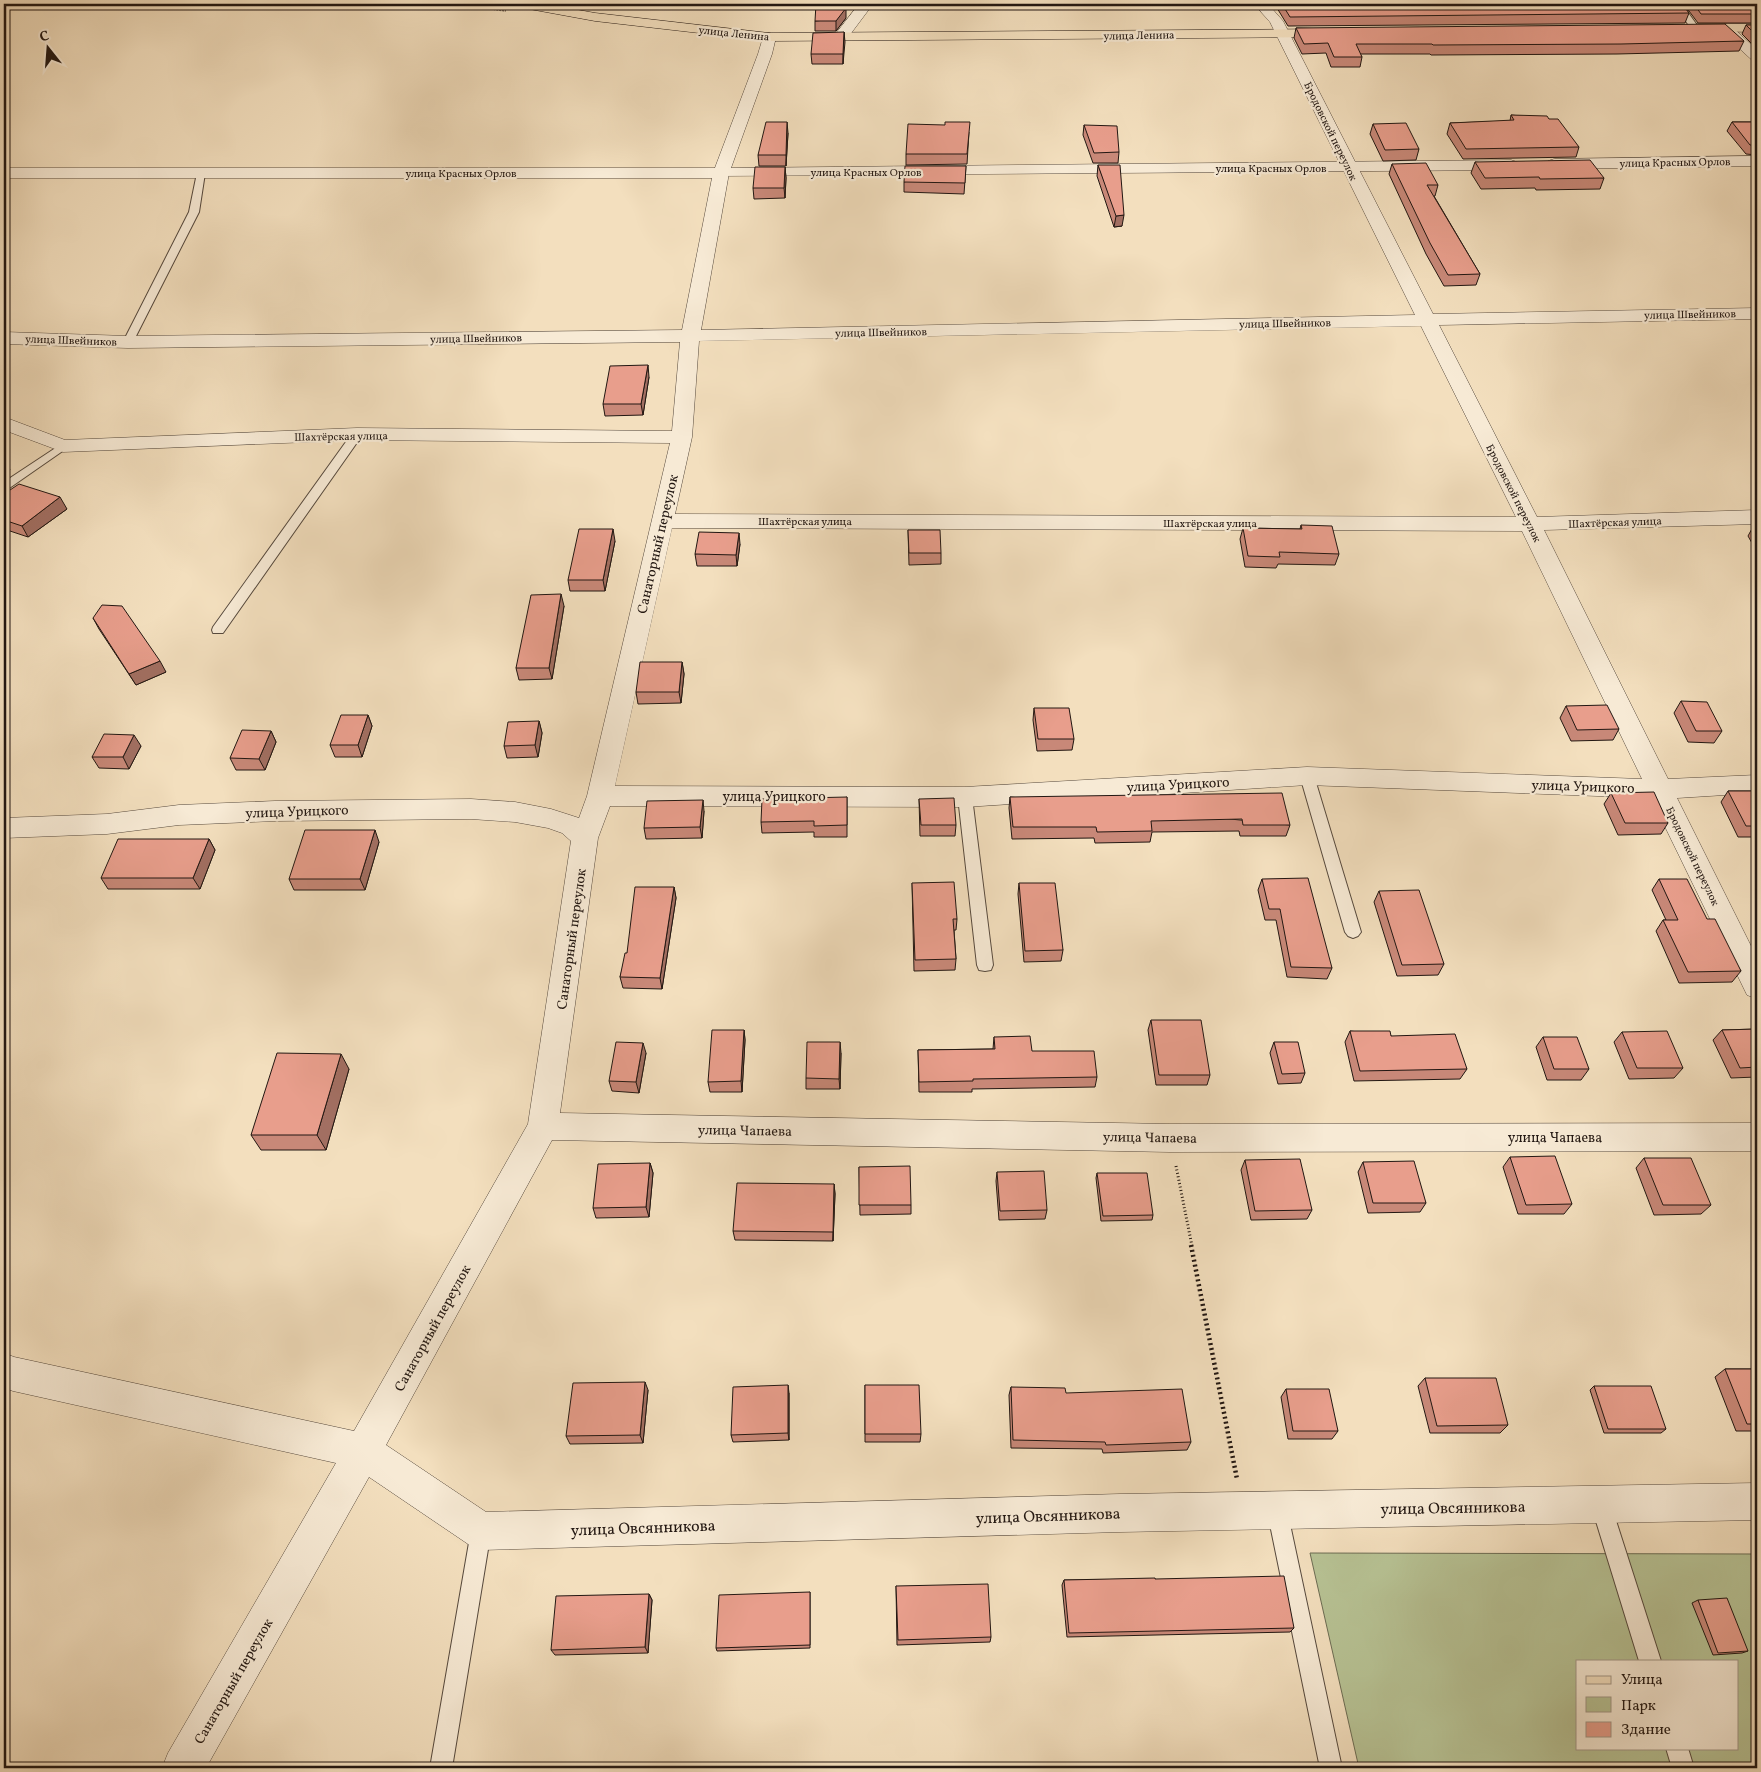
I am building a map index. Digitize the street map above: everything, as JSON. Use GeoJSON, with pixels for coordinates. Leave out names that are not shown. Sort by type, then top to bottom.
{"type":"FeatureCollection","features":[{"type":"Feature","properties":{"kind":"main road","name":"улица Ленина"},"geometry":{"type":"LineString","coordinates":[[524,4],[595,17],[769,37],[1351,33]]}},
{"type":"Feature","properties":{"kind":"main road"},"geometry":{"type":"LineString","coordinates":[[1675,29],[1757,28]]}},
{"type":"Feature","properties":{"kind":"street"},"geometry":{"type":"LineString","coordinates":[[841,37],[848,24],[861,13],[866,4]]}},
{"type":"Feature","properties":{"kind":"street","name":"Бродовской переулок"},"geometry":{"type":"LineString","coordinates":[[1262,4],[1276,21],[1348,168],[1530,524],[1757,987]]}},
{"type":"Feature","properties":{"kind":"street"},"geometry":{"type":"LineString","coordinates":[[1725,28],[1757,57]]}},
{"type":"Feature","properties":{"kind":"street","name":"Санаторный переулок"},"geometry":{"type":"LineString","coordinates":[[183,1768],[364,1451],[543,1126],[585,838],[600,796],[682,437],[690,336],[721,173],[765,54],[769,37]]}},
{"type":"Feature","properties":{"kind":"street","name":"улица Красных Орлов"},"geometry":{"type":"LineString","coordinates":[[4,172],[721,173],[1348,168],[1757,160]]}},
{"type":"Feature","properties":{"kind":"street","name":"улица Швейников"},"geometry":{"type":"LineString","coordinates":[[4,338],[128,342],[690,336],[1757,313]]}},
{"type":"Feature","properties":{"kind":"street","name":"Шахтёрская улица"},"geometry":{"type":"LineString","coordinates":[[4,423],[63,446],[357,434],[682,437]]}},
{"type":"Feature","properties":{"kind":"street","name":"Шахтёрская улица"},"geometry":{"type":"LineString","coordinates":[[663,521],[1530,524],[1757,517]]}},
{"type":"Feature","properties":{"kind":"street","name":"улица Урицкого"},"geometry":{"type":"LineString","coordinates":[[600,796],[965,797],[1307,776],[1660,789],[1757,784]]}},
{"type":"Feature","properties":{"kind":"street","name":"улица Урицкого"},"geometry":{"type":"LineString","coordinates":[[4,828],[107,824],[179,816],[237,813],[471,809],[515,812],[551,819],[570,826],[585,838]]}},
{"type":"Feature","properties":{"kind":"street","name":"улица Чапаева"},"geometry":{"type":"LineString","coordinates":[[543,1126],[1170,1138],[1757,1137]]}},
{"type":"Feature","properties":{"kind":"street"},"geometry":{"type":"LineString","coordinates":[[4,1370],[13,1374],[364,1451],[481,1531]]}},
{"type":"Feature","properties":{"kind":"street","name":"улица Овсянникова"},"geometry":{"type":"LineString","coordinates":[[481,1531],[1260,1510],[1757,1502]]}},
{"type":"Feature","properties":{"kind":"lane"},"geometry":{"type":"LineString","coordinates":[[1678,4],[1695,28]]}},
{"type":"Feature","properties":{"kind":"lane"},"geometry":{"type":"LineString","coordinates":[[128,342],[194,212],[201,173]]}},
{"type":"Feature","properties":{"kind":"lane"},"geometry":{"type":"LineString","coordinates":[[218,630],[357,434]]}},
{"type":"Feature","properties":{"kind":"lane"},"geometry":{"type":"LineString","coordinates":[[4,487],[63,446]]}},
{"type":"Feature","properties":{"kind":"lane"},"geometry":{"type":"LineString","coordinates":[[1307,776],[1353,932]]}},
{"type":"Feature","properties":{"kind":"lane"},"geometry":{"type":"LineString","coordinates":[[965,797],[985,965]]}},
{"type":"Feature","properties":{"kind":"lane"},"geometry":{"type":"LineString","coordinates":[[1601,1505],[1650,1660]]}},
{"type":"Feature","properties":{"kind":"lane"},"geometry":{"type":"LineString","coordinates":[[1260,1510],[1330,1768]]}},
{"type":"Feature","properties":{"kind":"lane"},"geometry":{"type":"LineString","coordinates":[[441,1768],[481,1531]]}},
{"type":"Feature","properties":{"kind":"lane"},"geometry":{"type":"LineString","coordinates":[[1678,1750],[1683,1768]]}},
{"type":"Feature","properties":{"kind":"path"},"geometry":{"type":"LineString","coordinates":[[1170,1138],[1260,1510]]}},
{"type":"Feature","properties":{"kind":"green space"},"geometry":{"type":"Polygon","coordinates":[[[1310,1553],[1757,1554],[1757,1768],[1359,1768],[1310,1553]]]}},
{"type":"Feature","properties":{"kind":"building"},"geometry":{"type":"Polygon","coordinates":[[[816,4],[846,4],[846,8],[836,21],[815,21],[816,4]]]}},
{"type":"Feature","properties":{"kind":"building"},"geometry":{"type":"Polygon","coordinates":[[[1282,4],[1682,4],[1689,13],[1290,17],[1282,4]]]}},
{"type":"Feature","properties":{"kind":"building"},"geometry":{"type":"Polygon","coordinates":[[[1694,4],[1757,4],[1757,14],[1701,14],[1694,4]]]}},
{"type":"Feature","properties":{"kind":"building"},"geometry":{"type":"Polygon","coordinates":[[[1725,24],[1744,41],[1621,44],[1356,44],[1362,57],[1334,57],[1328,43],[1304,44],[1296,28],[1725,24]]]}},
{"type":"Feature","properties":{"kind":"building"},"geometry":{"type":"Polygon","coordinates":[[[1746,25],[1757,25],[1757,36],[1746,25]]]}},
{"type":"Feature","properties":{"kind":"building"},"geometry":{"type":"Polygon","coordinates":[[[844,32],[843,54],[811,54],[813,33],[844,32]]]}},
{"type":"Feature","properties":{"kind":"building"},"geometry":{"type":"Polygon","coordinates":[[[1511,115],[1547,116],[1549,119],[1558,119],[1579,147],[1466,149],[1450,123],[1514,120],[1511,115]]]}},
{"type":"Feature","properties":{"kind":"building"},"geometry":{"type":"Polygon","coordinates":[[[766,122],[787,122],[786,155],[758,155],[766,122]]]}},
{"type":"Feature","properties":{"kind":"building"},"geometry":{"type":"Polygon","coordinates":[[[945,122],[970,122],[967,154],[906,154],[908,124],[945,125],[945,122]]]}},
{"type":"Feature","properties":{"kind":"building"},"geometry":{"type":"Polygon","coordinates":[[[1732,122],[1757,122],[1757,145],[1750,145],[1732,122]]]}},
{"type":"Feature","properties":{"kind":"building"},"geometry":{"type":"Polygon","coordinates":[[[1406,123],[1419,149],[1385,150],[1373,124],[1406,123]]]}},
{"type":"Feature","properties":{"kind":"building"},"geometry":{"type":"Polygon","coordinates":[[[1084,125],[1117,126],[1119,152],[1094,153],[1084,125]]]}},
{"type":"Feature","properties":{"kind":"building"},"geometry":{"type":"Polygon","coordinates":[[[1590,160],[1604,178],[1485,178],[1475,162],[1590,160]]]}},
{"type":"Feature","properties":{"kind":"building"},"geometry":{"type":"Polygon","coordinates":[[[1426,163],[1438,185],[1427,185],[1480,274],[1448,275],[1430,243],[1392,164],[1426,163]]]}},
{"type":"Feature","properties":{"kind":"building"},"geometry":{"type":"Polygon","coordinates":[[[1098,165],[1120,165],[1124,215],[1116,216],[1098,165]]]}},
{"type":"Feature","properties":{"kind":"building"},"geometry":{"type":"Polygon","coordinates":[[[905,166],[966,166],[965,183],[904,182],[905,166]]]}},
{"type":"Feature","properties":{"kind":"building"},"geometry":{"type":"Polygon","coordinates":[[[755,167],[785,167],[784,188],[753,188],[755,167]]]}},
{"type":"Feature","properties":{"kind":"building"},"geometry":{"type":"Polygon","coordinates":[[[648,365],[641,404],[603,404],[610,366],[648,365]]]}},
{"type":"Feature","properties":{"kind":"building"},"geometry":{"type":"Polygon","coordinates":[[[19,484],[60,497],[22,526],[4,520],[4,494],[19,484]]]}},
{"type":"Feature","properties":{"kind":"building"},"geometry":{"type":"Polygon","coordinates":[[[1301,525],[1332,526],[1339,554],[1279,552],[1280,557],[1248,556],[1243,528],[1302,529],[1301,525]]]}},
{"type":"Feature","properties":{"kind":"building"},"geometry":{"type":"Polygon","coordinates":[[[579,529],[613,529],[603,580],[568,580],[579,529]]]}},
{"type":"Feature","properties":{"kind":"building"},"geometry":{"type":"Polygon","coordinates":[[[908,530],[940,530],[941,553],[909,553],[908,530]]]}},
{"type":"Feature","properties":{"kind":"building"},"geometry":{"type":"Polygon","coordinates":[[[699,532],[739,533],[736,555],[695,554],[699,532]]]}},
{"type":"Feature","properties":{"kind":"building"},"geometry":{"type":"Polygon","coordinates":[[[561,594],[549,668],[516,668],[531,595],[561,594]]]}},
{"type":"Feature","properties":{"kind":"building"},"geometry":{"type":"Polygon","coordinates":[[[102,605],[122,606],[160,661],[129,674],[93,618],[102,605]]]}},
{"type":"Feature","properties":{"kind":"building"},"geometry":{"type":"Polygon","coordinates":[[[640,662],[682,662],[679,692],[636,692],[640,662]]]}},
{"type":"Feature","properties":{"kind":"building"},"geometry":{"type":"Polygon","coordinates":[[[1681,701],[1707,702],[1722,731],[1696,731],[1681,701]]]}},
{"type":"Feature","properties":{"kind":"building"},"geometry":{"type":"Polygon","coordinates":[[[1607,705],[1619,729],[1577,730],[1566,706],[1607,705]]]}},
{"type":"Feature","properties":{"kind":"building"},"geometry":{"type":"Polygon","coordinates":[[[1034,708],[1069,708],[1074,739],[1038,739],[1034,708]]]}},
{"type":"Feature","properties":{"kind":"building"},"geometry":{"type":"Polygon","coordinates":[[[341,715],[368,715],[358,745],[330,745],[341,715]]]}},
{"type":"Feature","properties":{"kind":"building"},"geometry":{"type":"Polygon","coordinates":[[[539,721],[535,745],[504,746],[508,722],[539,721]]]}},
{"type":"Feature","properties":{"kind":"building"},"geometry":{"type":"Polygon","coordinates":[[[242,730],[271,731],[259,759],[230,758],[242,730]]]}},
{"type":"Feature","properties":{"kind":"building"},"geometry":{"type":"Polygon","coordinates":[[[104,734],[134,735],[123,757],[92,757],[104,734]]]}},
{"type":"Feature","properties":{"kind":"building"},"geometry":{"type":"Polygon","coordinates":[[[1728,791],[1757,791],[1757,826],[1746,826],[1728,791]]]}},
{"type":"Feature","properties":{"kind":"building"},"geometry":{"type":"Polygon","coordinates":[[[1654,792],[1668,823],[1625,823],[1611,793],[1654,792]]]}},
{"type":"Feature","properties":{"kind":"building"},"geometry":{"type":"Polygon","coordinates":[[[1282,793],[1290,825],[1243,825],[1242,819],[1151,821],[1152,831],[1097,832],[1096,827],[1013,827],[1010,797],[1282,793]]]}},
{"type":"Feature","properties":{"kind":"building"},"geometry":{"type":"Polygon","coordinates":[[[847,797],[847,825],[814,826],[814,821],[761,822],[762,799],[847,797]]]}},
{"type":"Feature","properties":{"kind":"building"},"geometry":{"type":"Polygon","coordinates":[[[954,798],[956,825],[921,825],[919,799],[954,798]]]}},
{"type":"Feature","properties":{"kind":"building"},"geometry":{"type":"Polygon","coordinates":[[[703,800],[700,827],[644,828],[647,801],[703,800]]]}},
{"type":"Feature","properties":{"kind":"building"},"geometry":{"type":"Polygon","coordinates":[[[305,830],[375,830],[360,879],[289,879],[305,830]]]}},
{"type":"Feature","properties":{"kind":"building"},"geometry":{"type":"Polygon","coordinates":[[[118,839],[209,839],[193,878],[101,878],[118,839]]]}},
{"type":"Feature","properties":{"kind":"building"},"geometry":{"type":"Polygon","coordinates":[[[1308,878],[1332,968],[1291,967],[1280,909],[1269,909],[1262,879],[1308,878]]]}},
{"type":"Feature","properties":{"kind":"building"},"geometry":{"type":"Polygon","coordinates":[[[1659,879],[1687,879],[1707,919],[1715,919],[1741,971],[1688,972],[1663,920],[1678,920],[1659,879]]]}},
{"type":"Feature","properties":{"kind":"building"},"geometry":{"type":"Polygon","coordinates":[[[954,882],[957,919],[953,919],[956,959],[915,960],[912,883],[954,882]]]}},
{"type":"Feature","properties":{"kind":"building"},"geometry":{"type":"Polygon","coordinates":[[[1019,883],[1055,883],[1063,950],[1025,951],[1019,883]]]}},
{"type":"Feature","properties":{"kind":"building"},"geometry":{"type":"Polygon","coordinates":[[[635,887],[674,887],[660,978],[620,977],[625,953],[627,953],[635,887]]]}},
{"type":"Feature","properties":{"kind":"building"},"geometry":{"type":"Polygon","coordinates":[[[1419,890],[1444,964],[1402,965],[1379,891],[1419,890]]]}},
{"type":"Feature","properties":{"kind":"building"},"geometry":{"type":"Polygon","coordinates":[[[1151,1020],[1201,1020],[1210,1075],[1159,1075],[1151,1020]]]}},
{"type":"Feature","properties":{"kind":"building"},"geometry":{"type":"Polygon","coordinates":[[[1757,1029],[1757,1067],[1740,1068],[1722,1030],[1757,1029]]]}},
{"type":"Feature","properties":{"kind":"building"},"geometry":{"type":"Polygon","coordinates":[[[712,1030],[744,1030],[741,1081],[708,1082],[712,1030]]]}},
{"type":"Feature","properties":{"kind":"building"},"geometry":{"type":"Polygon","coordinates":[[[1350,1031],[1390,1031],[1391,1036],[1455,1034],[1467,1069],[1360,1071],[1350,1031]]]}},
{"type":"Feature","properties":{"kind":"building"},"geometry":{"type":"Polygon","coordinates":[[[1667,1031],[1683,1068],[1637,1068],[1622,1032],[1667,1031]]]}},
{"type":"Feature","properties":{"kind":"building"},"geometry":{"type":"Polygon","coordinates":[[[1030,1036],[1032,1051],[1094,1051],[1097,1077],[919,1082],[918,1050],[995,1049],[994,1037],[1030,1036]]]}},
{"type":"Feature","properties":{"kind":"building"},"geometry":{"type":"Polygon","coordinates":[[[1543,1037],[1577,1037],[1589,1069],[1554,1069],[1543,1037]]]}},
{"type":"Feature","properties":{"kind":"building"},"geometry":{"type":"Polygon","coordinates":[[[616,1042],[643,1043],[636,1082],[609,1081],[616,1042]]]}},
{"type":"Feature","properties":{"kind":"building"},"geometry":{"type":"Polygon","coordinates":[[[807,1042],[840,1042],[839,1079],[806,1078],[807,1042]]]}},
{"type":"Feature","properties":{"kind":"building"},"geometry":{"type":"Polygon","coordinates":[[[1274,1042],[1298,1042],[1305,1073],[1282,1074],[1274,1042]]]}},
{"type":"Feature","properties":{"kind":"building"},"geometry":{"type":"Polygon","coordinates":[[[277,1053],[341,1054],[317,1135],[251,1135],[277,1053]]]}},
{"type":"Feature","properties":{"kind":"building"},"geometry":{"type":"Polygon","coordinates":[[[1555,1156],[1572,1204],[1526,1205],[1510,1157],[1555,1156]]]}},
{"type":"Feature","properties":{"kind":"building"},"geometry":{"type":"Polygon","coordinates":[[[1644,1158],[1691,1158],[1711,1205],[1663,1205],[1644,1158]]]}},
{"type":"Feature","properties":{"kind":"building"},"geometry":{"type":"Polygon","coordinates":[[[1300,1159],[1312,1210],[1255,1211],[1245,1160],[1300,1159]]]}},
{"type":"Feature","properties":{"kind":"building"},"geometry":{"type":"Polygon","coordinates":[[[1414,1161],[1426,1203],[1373,1203],[1363,1162],[1414,1161]]]}},
{"type":"Feature","properties":{"kind":"building"},"geometry":{"type":"Polygon","coordinates":[[[650,1163],[646,1207],[593,1208],[598,1164],[650,1163]]]}},
{"type":"Feature","properties":{"kind":"building"},"geometry":{"type":"Polygon","coordinates":[[[910,1166],[911,1205],[859,1205],[859,1167],[910,1166]]]}},
{"type":"Feature","properties":{"kind":"building"},"geometry":{"type":"Polygon","coordinates":[[[1044,1171],[1047,1210],[1000,1211],[997,1172],[1044,1171]]]}},
{"type":"Feature","properties":{"kind":"building"},"geometry":{"type":"Polygon","coordinates":[[[1097,1173],[1147,1173],[1153,1215],[1103,1216],[1097,1173]]]}},
{"type":"Feature","properties":{"kind":"building"},"geometry":{"type":"Polygon","coordinates":[[[737,1183],[834,1184],[833,1232],[733,1231],[737,1183]]]}},
{"type":"Feature","properties":{"kind":"building"},"geometry":{"type":"Polygon","coordinates":[[[1725,1369],[1757,1369],[1757,1424],[1747,1424],[1725,1369]]]}},
{"type":"Feature","properties":{"kind":"building"},"geometry":{"type":"Polygon","coordinates":[[[1425,1378],[1496,1378],[1508,1425],[1437,1426],[1425,1378]]]}},
{"type":"Feature","properties":{"kind":"building"},"geometry":{"type":"Polygon","coordinates":[[[645,1382],[640,1435],[566,1436],[573,1383],[645,1382]]]}},
{"type":"Feature","properties":{"kind":"building"},"geometry":{"type":"Polygon","coordinates":[[[788,1385],[788,1433],[731,1435],[733,1387],[788,1385]]]}},
{"type":"Feature","properties":{"kind":"building"},"geometry":{"type":"Polygon","coordinates":[[[865,1385],[919,1385],[921,1434],[865,1434],[865,1385]]]}},
{"type":"Feature","properties":{"kind":"building"},"geometry":{"type":"Polygon","coordinates":[[[1594,1386],[1651,1386],[1666,1429],[1608,1429],[1594,1386]]]}},
{"type":"Feature","properties":{"kind":"building"},"geometry":{"type":"Polygon","coordinates":[[[1011,1387],[1065,1388],[1066,1393],[1182,1389],[1191,1442],[1106,1445],[1105,1442],[1013,1440],[1011,1387]]]}},
{"type":"Feature","properties":{"kind":"building"},"geometry":{"type":"Polygon","coordinates":[[[1286,1389],[1329,1389],[1338,1431],[1293,1431],[1286,1389]]]}},
{"type":"Feature","properties":{"kind":"building"},"geometry":{"type":"Polygon","coordinates":[[[1284,1576],[1294,1628],[1069,1633],[1064,1580],[1284,1576]]]}},
{"type":"Feature","properties":{"kind":"building"},"geometry":{"type":"Polygon","coordinates":[[[988,1584],[991,1637],[898,1640],[896,1586],[988,1584]]]}},
{"type":"Feature","properties":{"kind":"building"},"geometry":{"type":"Polygon","coordinates":[[[810,1592],[810,1645],[716,1648],[719,1595],[810,1592]]]}},
{"type":"Feature","properties":{"kind":"building"},"geometry":{"type":"Polygon","coordinates":[[[649,1594],[645,1647],[551,1650],[556,1596],[649,1594]]]}},
{"type":"Feature","properties":{"kind":"building"},"geometry":{"type":"Polygon","coordinates":[[[1727,1598],[1748,1651],[1718,1653],[1698,1600],[1727,1598]]]}}]}
